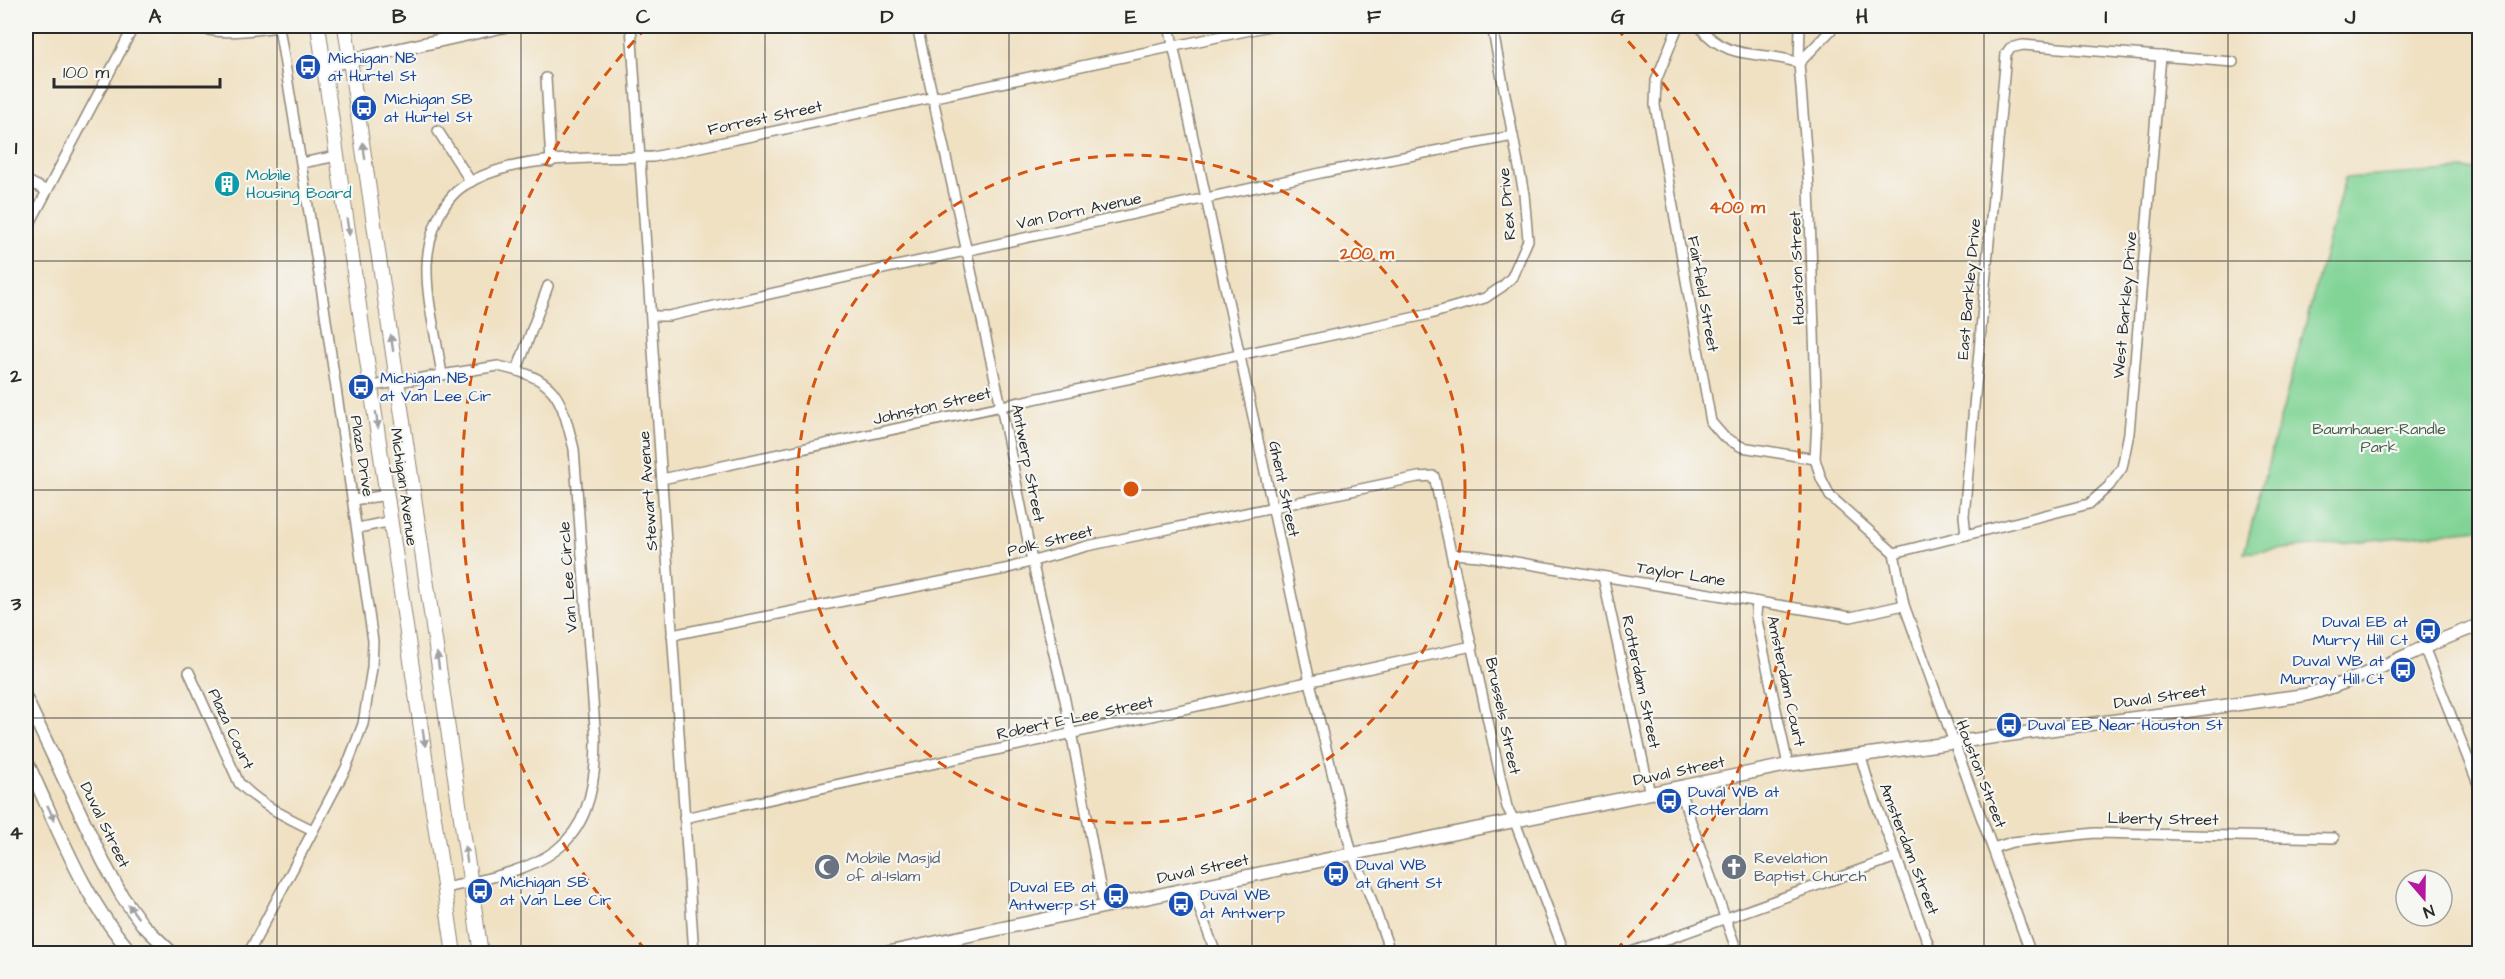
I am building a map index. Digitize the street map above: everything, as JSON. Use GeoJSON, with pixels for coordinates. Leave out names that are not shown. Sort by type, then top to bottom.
{"type":"FeatureCollection","features":[{"type":"Feature","properties":{"kind":"main road","name":"Michigan Avenue"},"geometry":{"type":"LineString","coordinates":[[318,26],[454,954]]}},
{"type":"Feature","properties":{"kind":"main road","name":"Michigan Avenue"},"geometry":{"type":"LineString","coordinates":[[345,26],[481,954]]}},
{"type":"Feature","properties":{"kind":"street"},"geometry":{"type":"LineString","coordinates":[[26,231],[134,26]]}},
{"type":"Feature","properties":{"kind":"street","name":"Plaza Drive"},"geometry":{"type":"LineString","coordinates":[[191,26],[211,32],[228,33],[279,27],[358,528],[373,641],[368,698],[363,724],[345,768],[248,954]]}},
{"type":"Feature","properties":{"kind":"street"},"geometry":{"type":"LineString","coordinates":[[324,66],[505,26]]}},
{"type":"Feature","properties":{"kind":"street","name":"Stewart Avenue"},"geometry":{"type":"LineString","coordinates":[[632,26],[694,954]]}},
{"type":"Feature","properties":{"kind":"street","name":"Antwerp Street"},"geometry":{"type":"LineString","coordinates":[[916,26],[1001,406],[1032,561],[1072,734],[1104,907]]}},
{"type":"Feature","properties":{"kind":"street","name":"Ghent Street"},"geometry":{"type":"LineString","coordinates":[[1169,26],[1310,682],[1352,854],[1364,879],[1391,954]]}},
{"type":"Feature","properties":{"kind":"street","name":"Forrest Street"},"geometry":{"type":"LineString","coordinates":[[442,375],[428,285],[427,265],[430,244],[438,218],[448,202],[462,186],[492,171],[591,157],[653,157],[1269,26]]}},
{"type":"Feature","properties":{"kind":"street","name":"Rex Drive"},"geometry":{"type":"LineString","coordinates":[[1349,332],[1466,305],[1485,298],[1512,277],[1528,240],[1524,194],[1492,26]]}},
{"type":"Feature","properties":{"kind":"street","name":"Fairfield Street"},"geometry":{"type":"LineString","coordinates":[[1678,26],[1656,81],[1655,105],[1710,422],[1724,437],[1742,447],[1815,459]]}},
{"type":"Feature","properties":{"kind":"street"},"geometry":{"type":"LineString","coordinates":[[1699,26],[1705,33],[1737,52],[1799,63],[1835,26]]}},
{"type":"Feature","properties":{"kind":"street","name":"Houston Street"},"geometry":{"type":"LineString","coordinates":[[1800,26],[1799,63],[1809,187],[1817,419],[1815,459],[1830,495],[1894,553],[1904,605],[2031,954]]}},
{"type":"Feature","properties":{"kind":"street","name":"East Barkley Drive"},"geometry":{"type":"LineString","coordinates":[[1966,535],[1964,516],[2004,61],[2010,48],[2023,45],[2161,56]]}},
{"type":"Feature","properties":{"kind":"street"},"geometry":{"type":"LineString","coordinates":[[2161,56],[2233,62]]}},
{"type":"Feature","properties":{"kind":"street","name":"West Barkley Drive"},"geometry":{"type":"LineString","coordinates":[[1894,553],[2089,504],[2109,486],[2122,468],[2129,433],[2161,56]]}},
{"type":"Feature","properties":{"kind":"street"},"geometry":{"type":"LineString","coordinates":[[546,78],[551,162]]}},
{"type":"Feature","properties":{"kind":"street"},"geometry":{"type":"LineString","coordinates":[[438,131],[471,182]]}},
{"type":"Feature","properties":{"kind":"street","name":"Van Dorn Avenue"},"geometry":{"type":"LineString","coordinates":[[651,316],[669,316],[1324,172],[1513,136]]}},
{"type":"Feature","properties":{"kind":"street"},"geometry":{"type":"LineString","coordinates":[[302,163],[337,156]]}},
{"type":"Feature","properties":{"kind":"street"},"geometry":{"type":"LineString","coordinates":[[26,180],[47,191]]}},
{"type":"Feature","properties":{"kind":"street"},"geometry":{"type":"LineString","coordinates":[[517,370],[548,286]]}},
{"type":"Feature","properties":{"kind":"street","name":"Johnston Street"},"geometry":{"type":"LineString","coordinates":[[662,479],[1349,332]]}},
{"type":"Feature","properties":{"kind":"street","name":"Van Lee Circle"},"geometry":{"type":"LineString","coordinates":[[372,386],[498,366],[517,370],[544,381],[555,392],[564,408],[574,449],[596,763],[584,818],[572,836],[539,862],[444,888]]}},
{"type":"Feature","properties":{"kind":"street","name":"Polk Street"},"geometry":{"type":"LineString","coordinates":[[672,635],[1032,561],[1088,546],[1418,477],[1435,477]]}},
{"type":"Feature","properties":{"kind":"street","name":"Brussels Street"},"geometry":{"type":"LineString","coordinates":[[1435,477],[1507,807],[1515,822],[1565,954]]}},
{"type":"Feature","properties":{"kind":"street"},"geometry":{"type":"LineString","coordinates":[[353,500],[388,495]]}},
{"type":"Feature","properties":{"kind":"street"},"geometry":{"type":"LineString","coordinates":[[358,528],[392,521]]}},
{"type":"Feature","properties":{"kind":"street","name":"Taylor Lane"},"geometry":{"type":"LineString","coordinates":[[1453,554],[1479,556],[1851,617],[1904,605]]}},
{"type":"Feature","properties":{"kind":"street","name":"Rotterdam Street"},"geometry":{"type":"LineString","coordinates":[[1603,577],[1650,794]]}},
{"type":"Feature","properties":{"kind":"street","name":"Amsterdam Court"},"geometry":{"type":"LineString","coordinates":[[1757,602],[1755,616],[1788,765]]}},
{"type":"Feature","properties":{"kind":"street","name":"Duval Street"},"geometry":{"type":"LineString","coordinates":[[880,954],[1788,765],[2305,695],[2358,678],[2424,647],[2480,625]]}},
{"type":"Feature","properties":{"kind":"street","name":"Robert E Lee Street"},"geometry":{"type":"LineString","coordinates":[[684,818],[1472,646]]}},
{"type":"Feature","properties":{"kind":"street"},"geometry":{"type":"LineString","coordinates":[[2424,647],[2480,789]]}},
{"type":"Feature","properties":{"kind":"street","name":"Plaza Court"},"geometry":{"type":"LineString","coordinates":[[189,672],[240,783],[252,796],[273,811],[313,830]]}},
{"type":"Feature","properties":{"kind":"street","name":"Duval Street"},"geometry":{"type":"LineString","coordinates":[[26,699],[122,896],[142,924],[173,954]]}},
{"type":"Feature","properties":{"kind":"street","name":"Amsterdam Street"},"geometry":{"type":"LineString","coordinates":[[1860,754],[1932,954]]}},
{"type":"Feature","properties":{"kind":"street"},"geometry":{"type":"LineString","coordinates":[[26,760],[85,884],[108,922],[133,954]]}},
{"type":"Feature","properties":{"kind":"street"},"geometry":{"type":"LineString","coordinates":[[1679,788],[1738,954]]}},
{"type":"Feature","properties":{"kind":"street","name":"Liberty Street"},"geometry":{"type":"LineString","coordinates":[[1993,848],[2012,842],[2095,833],[2334,838]]}},
{"type":"Feature","properties":{"kind":"street"},"geometry":{"type":"LineString","coordinates":[[1626,954],[1896,857]]}},
{"type":"Feature","properties":{"kind":"street"},"geometry":{"type":"LineString","coordinates":[[1192,889],[1216,954]]}},
{"type":"Feature","properties":{"kind":"green space","name":"Baumhauer-Randle Park"},"geometry":{"type":"Polygon","coordinates":[[[2479,169],[2479,529],[2244,553],[2345,178],[2479,169]]]}},
{"type":"Feature","properties":{"kind":"place","name":"Michigan NB at Hurtel St"},"geometry":{"type":"Point","coordinates":[308,67]}},
{"type":"Feature","properties":{"kind":"place","name":"Michigan SB at Hurtel St"},"geometry":{"type":"Point","coordinates":[364,108]}},
{"type":"Feature","properties":{"kind":"place","name":"Mobile Housing Board"},"geometry":{"type":"Point","coordinates":[227,184]}},
{"type":"Feature","properties":{"kind":"place","name":"Michigan NB at Van Lee Cir"},"geometry":{"type":"Point","coordinates":[361,387]}},
{"type":"Feature","properties":{"kind":"place","name":"Duval EB at Murry Hill Ct"},"geometry":{"type":"Point","coordinates":[2428,631]}},
{"type":"Feature","properties":{"kind":"place","name":"Duval WB at Murray Hill Ct"},"geometry":{"type":"Point","coordinates":[2403,670]}},
{"type":"Feature","properties":{"kind":"place","name":"Duval EB Near Houston St"},"geometry":{"type":"Point","coordinates":[2009,725]}},
{"type":"Feature","properties":{"kind":"place","name":"Duval WB at Rotterdam"},"geometry":{"type":"Point","coordinates":[1669,801]}},
{"type":"Feature","properties":{"kind":"place","name":"Mobile Masjid of al-Islam"},"geometry":{"type":"Point","coordinates":[827,867]}},
{"type":"Feature","properties":{"kind":"place","name":"Revelation Baptist Church"},"geometry":{"type":"Point","coordinates":[1734,867]}},
{"type":"Feature","properties":{"kind":"place","name":"Duval WB at Ghent St"},"geometry":{"type":"Point","coordinates":[1336,874]}},
{"type":"Feature","properties":{"kind":"place","name":"Michigan SB at Van Lee Cir"},"geometry":{"type":"Point","coordinates":[480,891]}},
{"type":"Feature","properties":{"kind":"place","name":"Duval EB at Antwerp St"},"geometry":{"type":"Point","coordinates":[1116,896]}},
{"type":"Feature","properties":{"kind":"place","name":"Duval WB at Antwerp"},"geometry":{"type":"Point","coordinates":[1181,904]}}]}
